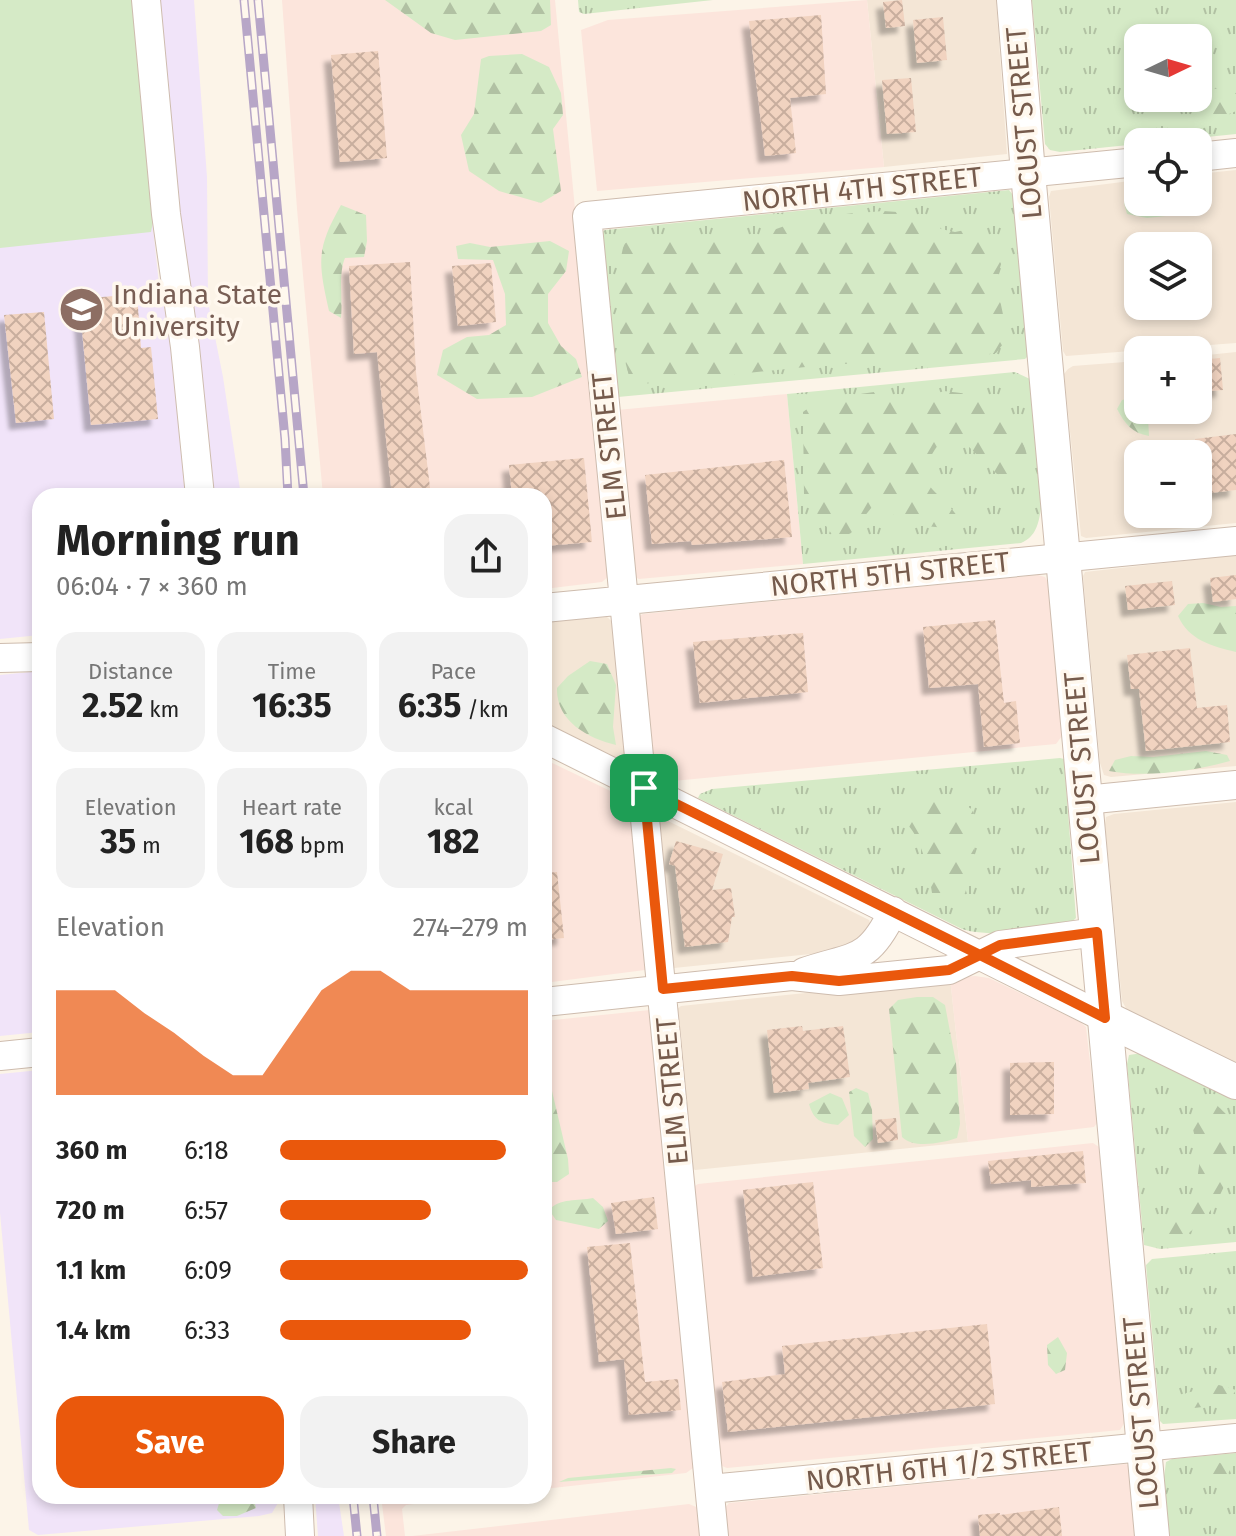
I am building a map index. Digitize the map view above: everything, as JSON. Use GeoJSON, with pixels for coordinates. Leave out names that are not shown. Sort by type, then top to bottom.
{"type":"FeatureCollection","features":[{"type":"Feature","properties":{"kind":"street"},"geometry":{"type":"LineString","coordinates":[[146,0],[166,214],[185,347],[199,488]]}},
{"type":"Feature","properties":{"kind":"street","name":"LOCUST STREET"},"geometry":{"type":"LineString","coordinates":[[1014,0],[1152,1536]]}},
{"type":"Feature","properties":{"kind":"street"},"geometry":{"type":"LineString","coordinates":[[1212,156],[1236,153]]}},
{"type":"Feature","properties":{"kind":"street","name":"NORTH 4TH STREET"},"geometry":{"type":"LineString","coordinates":[[587,216],[1124,163]]}},
{"type":"Feature","properties":{"kind":"street","name":"ELM STREET"},"geometry":{"type":"LineString","coordinates":[[587,216],[714,1536]]}},
{"type":"Feature","properties":{"kind":"street","name":"NORTH 5TH STREET"},"geometry":{"type":"LineString","coordinates":[[552,607],[1236,541]]}},
{"type":"Feature","properties":{"kind":"street"},"geometry":{"type":"LineString","coordinates":[[3,658],[32,653]]}},
{"type":"Feature","properties":{"kind":"street"},"geometry":{"type":"LineString","coordinates":[[3,658],[32,657]]}},
{"type":"Feature","properties":{"kind":"street"},"geometry":{"type":"LineString","coordinates":[[552,742],[1236,1082]]}},
{"type":"Feature","properties":{"kind":"street"},"geometry":{"type":"LineString","coordinates":[[1085,800],[1236,785]]}},
{"type":"Feature","properties":{"kind":"street"},"geometry":{"type":"LineString","coordinates":[[792,976],[866,952],[883,933],[893,911]]}},
{"type":"Feature","properties":{"kind":"street"},"geometry":{"type":"LineString","coordinates":[[552,1001],[792,976],[839,981],[949,970],[1000,945],[1097,932]]}},
{"type":"Feature","properties":{"kind":"street"},"geometry":{"type":"LineString","coordinates":[[0,1056],[32,1053]]}},
{"type":"Feature","properties":{"kind":"street","name":"NORTH 6TH 1/2 STREET"},"geometry":{"type":"LineString","coordinates":[[710,1489],[1236,1438]]}},
{"type":"Feature","properties":{"kind":"street"},"geometry":{"type":"LineString","coordinates":[[298,1504],[300,1536]]}},
{"type":"Feature","properties":{"kind":"shaded area","name":"Indiana State University"},"geometry":{"type":"Polygon","coordinates":[[[0,0],[133,0],[153,228],[159,284],[170,336],[184,488],[32,488],[32,636],[0,639],[0,0]]]}},
{"type":"Feature","properties":{"kind":"shaded area","name":"Indiana State University"},"geometry":{"type":"Polygon","coordinates":[[[158,0],[194,0],[207,177],[208,302],[240,488],[211,488],[179,227],[158,0]]]}},
{"type":"Feature","properties":{"kind":"shaded area"},"geometry":{"type":"Polygon","coordinates":[[[282,0],[555,0],[610,575],[602,582],[552,588],[552,488],[322,488],[282,0]]]}},
{"type":"Feature","properties":{"kind":"shaded area"},"geometry":{"type":"Polygon","coordinates":[[[867,0],[996,0],[1007,154],[884,167],[867,0]]]}},
{"type":"Feature","properties":{"kind":"shaded area"},"geometry":{"type":"Polygon","coordinates":[[[867,0],[884,167],[597,191],[581,30],[608,20],[867,0]]]}},
{"type":"Feature","properties":{"kind":"shaded area"},"geometry":{"type":"Polygon","coordinates":[[[1236,170],[1236,343],[1212,345],[1212,336],[1124,336],[1124,352],[1066,356],[1063,351],[1049,197],[1051,191],[1124,182],[1124,216],[1212,216],[1212,173],[1236,170]]]}},
{"type":"Feature","properties":{"kind":"shaded area"},"geometry":{"type":"Polygon","coordinates":[[[1236,352],[1236,523],[1212,525],[1212,440],[1124,440],[1124,528],[1186,528],[1081,536],[1064,374],[1073,366],[1124,362],[1124,424],[1212,424],[1212,355],[1236,352]]]}},
{"type":"Feature","properties":{"kind":"shaded area"},"geometry":{"type":"Polygon","coordinates":[[[787,394],[803,564],[635,577],[617,410],[787,394]]]}},
{"type":"Feature","properties":{"kind":"shaded area"},"geometry":{"type":"Polygon","coordinates":[[[1236,555],[1236,766],[1111,777],[1104,775],[1100,763],[1085,572],[1236,555]]]}},
{"type":"Feature","properties":{"kind":"shaded area"},"geometry":{"type":"Polygon","coordinates":[[[1038,575],[1045,577],[1049,584],[1062,736],[1056,744],[663,782],[654,776],[639,616],[1038,575]]]}},
{"type":"Feature","properties":{"kind":"shaded area"},"geometry":{"type":"Polygon","coordinates":[[[607,617],[616,625],[628,756],[620,762],[552,727],[552,621],[607,617]]]}},
{"type":"Feature","properties":{"kind":"shaded area"},"geometry":{"type":"Polygon","coordinates":[[[32,672],[32,1033],[0,1036],[0,675],[32,672]]]}},
{"type":"Feature","properties":{"kind":"shaded area"},"geometry":{"type":"Polygon","coordinates":[[[552,763],[627,799],[632,805],[648,967],[645,970],[552,982],[552,763]]]}},
{"type":"Feature","properties":{"kind":"shaded area"},"geometry":{"type":"Polygon","coordinates":[[[1236,802],[1236,1064],[1136,1016],[1127,1010],[1122,1001],[1105,824],[1106,817],[1114,814],[1236,802]]]}},
{"type":"Feature","properties":{"kind":"shaded area"},"geometry":{"type":"Polygon","coordinates":[[[666,820],[869,920],[872,929],[850,950],[674,968],[671,965],[658,826],[666,820]]]}},
{"type":"Feature","properties":{"kind":"shaded area"},"geometry":{"type":"Polygon","coordinates":[[[950,978],[968,1142],[695,1170],[691,1167],[677,1009],[681,1006],[950,978]]]}},
{"type":"Feature","properties":{"kind":"shaded area"},"geometry":{"type":"Polygon","coordinates":[[[950,978],[989,978],[1086,1027],[1097,1123],[1094,1127],[968,1142],[950,978]]]}},
{"type":"Feature","properties":{"kind":"shaded area"},"geometry":{"type":"Polygon","coordinates":[[[650,1010],[696,1466],[686,1473],[552,1488],[552,1020],[650,1010]]]}},
{"type":"Feature","properties":{"kind":"shaded area"},"geometry":{"type":"Polygon","coordinates":[[[32,1071],[32,1504],[277,1504],[272,1513],[38,1535],[29,1530],[0,1213],[0,1074],[32,1071]]]}},
{"type":"Feature","properties":{"kind":"shaded area"},"geometry":{"type":"Polygon","coordinates":[[[1093,1143],[1099,1147],[1125,1422],[1120,1430],[727,1468],[722,1466],[693,1187],[698,1184],[1093,1143]]]}},
{"type":"Feature","properties":{"kind":"shaded area"},"geometry":{"type":"Polygon","coordinates":[[[1129,1466],[1136,1536],[727,1536],[724,1509],[729,1503],[1129,1466]]]}},
{"type":"Feature","properties":{"kind":"shaded area"},"geometry":{"type":"Polygon","coordinates":[[[316,1504],[339,1504],[344,1536],[318,1536],[316,1504]]]}},
{"type":"Feature","properties":{"kind":"shaded area"},"geometry":{"type":"Polygon","coordinates":[[[382,1504],[414,1504],[402,1509],[405,1536],[386,1536],[382,1504]]]}},
{"type":"Feature","properties":{"kind":"shaded area"},"geometry":{"type":"Polygon","coordinates":[[[689,1504],[701,1509],[704,1536],[412,1536],[689,1504]]]}},
{"type":"Feature","properties":{"kind":"green space"},"geometry":{"type":"Polygon","coordinates":[[[0,0],[133,0],[153,222],[151,232],[0,248],[0,0]]]}},
{"type":"Feature","properties":{"kind":"green space"},"geometry":{"type":"Polygon","coordinates":[[[385,0],[550,0],[551,25],[541,31],[455,40],[431,33],[385,0]]]}},
{"type":"Feature","properties":{"kind":"green space"},"geometry":{"type":"Polygon","coordinates":[[[578,0],[713,0],[584,14],[579,12],[578,0]]]}},
{"type":"Feature","properties":{"kind":"green space"},"geometry":{"type":"Polygon","coordinates":[[[1032,0],[1236,0],[1236,134],[1212,136],[1212,128],[1124,128],[1124,145],[1060,152],[1050,150],[1045,144],[1032,0]]]}},
{"type":"Feature","properties":{"kind":"green space"},"geometry":{"type":"Polygon","coordinates":[[[522,54],[549,67],[561,93],[563,115],[553,129],[561,191],[541,203],[499,191],[469,171],[461,135],[474,114],[481,59],[522,54]]]}},
{"type":"Feature","properties":{"kind":"green space"},"geometry":{"type":"Polygon","coordinates":[[[1224,86],[1236,93],[1236,111],[1212,118],[1196,112],[1212,112],[1212,90],[1224,86]]]}},
{"type":"Feature","properties":{"kind":"green space"},"geometry":{"type":"Polygon","coordinates":[[[1009,190],[1013,195],[1028,356],[1025,359],[618,397],[602,232],[605,230],[1009,190]]]}},
{"type":"Feature","properties":{"kind":"green space"},"geometry":{"type":"Polygon","coordinates":[[[341,205],[366,215],[367,241],[364,257],[345,258],[341,279],[341,318],[329,311],[321,268],[323,245],[341,205]]]}},
{"type":"Feature","properties":{"kind":"green space"},"geometry":{"type":"Polygon","coordinates":[[[883,211],[912,213],[932,220],[941,229],[955,232],[975,228],[992,240],[1002,261],[996,281],[1006,340],[996,353],[960,358],[825,365],[632,385],[618,315],[618,279],[624,244],[648,235],[713,242],[736,241],[809,219],[883,211]]]}},
{"type":"Feature","properties":{"kind":"green space"},"geometry":{"type":"Polygon","coordinates":[[[550,241],[569,251],[566,271],[548,294],[548,323],[561,346],[576,359],[582,377],[532,397],[477,399],[437,375],[443,350],[467,337],[489,335],[506,325],[505,294],[493,260],[458,259],[456,246],[470,243],[490,247],[550,241]]]}},
{"type":"Feature","properties":{"kind":"green space"},"geometry":{"type":"Polygon","coordinates":[[[1015,372],[1030,379],[1042,503],[1037,527],[1027,540],[803,564],[787,394],[1015,372]]]}},
{"type":"Feature","properties":{"kind":"green space"},"geometry":{"type":"Polygon","coordinates":[[[944,391],[982,398],[1008,419],[1020,436],[1027,454],[1028,465],[1023,481],[997,474],[968,446],[952,443],[938,445],[929,460],[927,480],[960,521],[956,529],[905,524],[895,515],[872,507],[851,533],[843,537],[831,533],[804,495],[803,412],[819,400],[874,392],[908,403],[944,391]]]}},
{"type":"Feature","properties":{"kind":"green space"},"geometry":{"type":"Polygon","coordinates":[[[1124,400],[1124,420],[1117,409],[1124,400]]]}},
{"type":"Feature","properties":{"kind":"green space"},"geometry":{"type":"Polygon","coordinates":[[[1127,424],[1148,424],[1149,436],[1138,433],[1127,424]]]}},
{"type":"Feature","properties":{"kind":"green space"},"geometry":{"type":"Polygon","coordinates":[[[1188,604],[1236,606],[1236,652],[1202,641],[1183,624],[1178,616],[1188,604]]]}},
{"type":"Feature","properties":{"kind":"green space"},"geometry":{"type":"Polygon","coordinates":[[[590,661],[607,664],[616,685],[613,727],[616,745],[584,733],[568,719],[558,700],[557,688],[590,661]]]}},
{"type":"Feature","properties":{"kind":"green space"},"geometry":{"type":"Polygon","coordinates":[[[1206,751],[1227,755],[1230,761],[1170,772],[1139,774],[1109,771],[1115,760],[1131,756],[1153,757],[1206,751]]]}},
{"type":"Feature","properties":{"kind":"green space"},"geometry":{"type":"Polygon","coordinates":[[[1064,759],[1076,918],[1067,924],[1039,931],[1004,934],[962,929],[698,798],[712,789],[1064,759]]]}},
{"type":"Feature","properties":{"kind":"green space"},"geometry":{"type":"Polygon","coordinates":[[[957,800],[973,810],[974,852],[968,882],[965,893],[932,893],[921,849],[897,808],[904,804],[957,800]]]}},
{"type":"Feature","properties":{"kind":"green space"},"geometry":{"type":"Polygon","coordinates":[[[933,997],[945,1005],[956,1063],[960,1124],[957,1138],[944,1142],[914,1143],[902,1137],[889,1009],[898,1000],[933,997]]]}},
{"type":"Feature","properties":{"kind":"green space"},"geometry":{"type":"Polygon","coordinates":[[[1142,1053],[1236,1100],[1236,1242],[1160,1249],[1144,1245],[1127,1064],[1129,1055],[1142,1053]]]}},
{"type":"Feature","properties":{"kind":"green space"},"geometry":{"type":"Polygon","coordinates":[[[856,1088],[868,1093],[872,1110],[873,1139],[865,1147],[854,1136],[849,1092],[856,1088]]]}},
{"type":"Feature","properties":{"kind":"green space"},"geometry":{"type":"Polygon","coordinates":[[[552,1091],[569,1174],[552,1182],[552,1091]]]}},
{"type":"Feature","properties":{"kind":"green space"},"geometry":{"type":"Polygon","coordinates":[[[830,1093],[842,1098],[849,1115],[838,1125],[819,1120],[809,1104],[830,1093]]]}},
{"type":"Feature","properties":{"kind":"green space"},"geometry":{"type":"Polygon","coordinates":[[[1216,1104],[1230,1122],[1230,1168],[1210,1212],[1174,1242],[1166,1236],[1169,1227],[1194,1202],[1200,1159],[1192,1125],[1197,1108],[1216,1104]]]}},
{"type":"Feature","properties":{"kind":"green space"},"geometry":{"type":"Polygon","coordinates":[[[593,1198],[603,1207],[608,1221],[599,1229],[556,1220],[552,1207],[563,1202],[593,1198]]]}},
{"type":"Feature","properties":{"kind":"green space"},"geometry":{"type":"Polygon","coordinates":[[[1236,1251],[1236,1419],[1163,1424],[1160,1421],[1146,1265],[1152,1259],[1236,1251]]]}},
{"type":"Feature","properties":{"kind":"green space"},"geometry":{"type":"Polygon","coordinates":[[[1058,1337],[1067,1353],[1065,1370],[1056,1374],[1048,1365],[1047,1345],[1058,1337]]]}},
{"type":"Feature","properties":{"kind":"green space"},"geometry":{"type":"Polygon","coordinates":[[[1219,1385],[1236,1390],[1227,1404],[1194,1408],[1177,1403],[1186,1393],[1219,1385]]]}},
{"type":"Feature","properties":{"kind":"green space"},"geometry":{"type":"Polygon","coordinates":[[[1236,1453],[1236,1536],[1169,1536],[1164,1477],[1166,1462],[1236,1453]]]}},
{"type":"Feature","properties":{"kind":"green space"},"geometry":{"type":"Polygon","coordinates":[[[1218,1462],[1231,1468],[1224,1481],[1206,1484],[1193,1475],[1194,1467],[1218,1462]]]}},
{"type":"Feature","properties":{"kind":"green space"},"geometry":{"type":"Polygon","coordinates":[[[676,1469],[672,1473],[559,1482],[568,1478],[676,1469]]]}},
{"type":"Feature","properties":{"kind":"green space"},"geometry":{"type":"Polygon","coordinates":[[[219,1504],[255,1504],[256,1508],[237,1516],[223,1516],[217,1510],[219,1504]]]}},
{"type":"Feature","properties":{"kind":"building"},"geometry":{"type":"Polygon","coordinates":[[[902,0],[905,26],[886,28],[883,2],[902,0]]]}},
{"type":"Feature","properties":{"kind":"building"},"geometry":{"type":"Polygon","coordinates":[[[821,15],[826,94],[790,98],[796,153],[765,156],[749,21],[821,15]]]}},
{"type":"Feature","properties":{"kind":"building"},"geometry":{"type":"Polygon","coordinates":[[[943,17],[947,60],[917,63],[913,20],[943,17]]]}},
{"type":"Feature","properties":{"kind":"building"},"geometry":{"type":"Polygon","coordinates":[[[378,51],[387,158],[340,162],[331,55],[378,51]]]}},
{"type":"Feature","properties":{"kind":"building"},"geometry":{"type":"Polygon","coordinates":[[[911,78],[916,132],[887,134],[882,80],[911,78]]]}},
{"type":"Feature","properties":{"kind":"building"},"geometry":{"type":"Polygon","coordinates":[[[410,262],[416,372],[430,488],[391,488],[377,352],[354,354],[349,266],[410,262]]]}},
{"type":"Feature","properties":{"kind":"building"},"geometry":{"type":"Polygon","coordinates":[[[491,263],[496,322],[458,326],[452,266],[491,263]]]}},
{"type":"Feature","properties":{"kind":"building"},"geometry":{"type":"Polygon","coordinates":[[[137,294],[141,348],[151,347],[158,419],[91,425],[79,299],[137,294]]]}},
{"type":"Feature","properties":{"kind":"building"},"geometry":{"type":"Polygon","coordinates":[[[44,312],[54,419],[16,423],[4,315],[44,312]]]}},
{"type":"Feature","properties":{"kind":"building"},"geometry":{"type":"Polygon","coordinates":[[[1220,358],[1223,390],[1212,391],[1212,359],[1220,358]]]}},
{"type":"Feature","properties":{"kind":"building"},"geometry":{"type":"Polygon","coordinates":[[[1236,434],[1236,490],[1212,493],[1212,440],[1195,439],[1236,434]]]}},
{"type":"Feature","properties":{"kind":"building"},"geometry":{"type":"Polygon","coordinates":[[[584,458],[592,542],[552,545],[552,488],[511,488],[509,465],[584,458]]]}},
{"type":"Feature","properties":{"kind":"building"},"geometry":{"type":"Polygon","coordinates":[[[784,460],[792,537],[692,545],[691,541],[652,544],[645,475],[784,460]]]}},
{"type":"Feature","properties":{"kind":"building"},"geometry":{"type":"Polygon","coordinates":[[[1236,575],[1236,599],[1213,602],[1210,578],[1236,575]]]}},
{"type":"Feature","properties":{"kind":"building"},"geometry":{"type":"Polygon","coordinates":[[[1172,581],[1175,605],[1128,610],[1125,586],[1172,581]]]}},
{"type":"Feature","properties":{"kind":"building"},"geometry":{"type":"Polygon","coordinates":[[[995,620],[1004,703],[1016,701],[1020,743],[984,747],[978,684],[929,688],[923,627],[995,620]]]}},
{"type":"Feature","properties":{"kind":"building"},"geometry":{"type":"Polygon","coordinates":[[[803,633],[808,692],[700,703],[693,642],[803,633]]]}},
{"type":"Feature","properties":{"kind":"building"},"geometry":{"type":"Polygon","coordinates":[[[1190,648],[1197,708],[1227,705],[1230,742],[1146,751],[1139,689],[1131,689],[1127,655],[1190,648]]]}},
{"type":"Feature","properties":{"kind":"building"},"geometry":{"type":"Polygon","coordinates":[[[676,841],[723,854],[712,890],[731,888],[735,917],[732,917],[728,942],[685,947],[675,866],[669,864],[676,841]]]}},
{"type":"Feature","properties":{"kind":"building"},"geometry":{"type":"Polygon","coordinates":[[[552,872],[557,872],[564,938],[552,939],[552,872]]]}},
{"type":"Feature","properties":{"kind":"building"},"geometry":{"type":"Polygon","coordinates":[[[802,1026],[803,1031],[843,1026],[850,1077],[808,1083],[809,1089],[774,1093],[767,1030],[802,1026]]]}},
{"type":"Feature","properties":{"kind":"building"},"geometry":{"type":"Polygon","coordinates":[[[1054,1062],[1054,1114],[1010,1115],[1010,1063],[1054,1062]]]}},
{"type":"Feature","properties":{"kind":"building"},"geometry":{"type":"Polygon","coordinates":[[[896,1118],[898,1140],[878,1143],[875,1120],[896,1118]]]}},
{"type":"Feature","properties":{"kind":"building"},"geometry":{"type":"Polygon","coordinates":[[[1083,1151],[1086,1183],[1031,1187],[1031,1180],[991,1184],[988,1161],[1083,1151]]]}},
{"type":"Feature","properties":{"kind":"building"},"geometry":{"type":"Polygon","coordinates":[[[813,1182],[823,1268],[753,1277],[743,1190],[813,1182]]]}},
{"type":"Feature","properties":{"kind":"building"},"geometry":{"type":"Polygon","coordinates":[[[654,1197],[658,1229],[616,1234],[611,1203],[654,1197]]]}},
{"type":"Feature","properties":{"kind":"building"},"geometry":{"type":"Polygon","coordinates":[[[630,1243],[645,1382],[678,1379],[681,1410],[629,1415],[624,1359],[599,1362],[587,1247],[630,1243]]]}},
{"type":"Feature","properties":{"kind":"building"},"geometry":{"type":"Polygon","coordinates":[[[987,1324],[995,1404],[728,1432],[722,1382],[785,1374],[782,1346],[987,1324]]]}},
{"type":"Feature","properties":{"kind":"building"},"geometry":{"type":"Polygon","coordinates":[[[1059,1507],[1062,1536],[980,1536],[978,1515],[1059,1507]]]}},
{"type":"Feature","properties":{"kind":"railway"},"geometry":{"type":"LineString","coordinates":[[244,0],[288,488]]}},
{"type":"Feature","properties":{"kind":"railway"},"geometry":{"type":"LineString","coordinates":[[258,0],[303,488]]}},
{"type":"Feature","properties":{"kind":"railway"},"geometry":{"type":"LineString","coordinates":[[354,1504],[357,1536]]}},
{"type":"Feature","properties":{"kind":"railway"},"geometry":{"type":"LineString","coordinates":[[374,1504],[377,1536]]}},
{"type":"Feature","properties":{"kind":"place","name":"Indiana State University"},"geometry":{"type":"Point","coordinates":[82,310]}},
{"type":"Feature","properties":{"kind":"route"},"geometry":{"type":"LineString","coordinates":[[644,788],[663,989],[792,976],[839,981],[949,970],[980,955],[1105,1018],[1097,932],[1000,945],[980,955],[644,788]]}}]}
